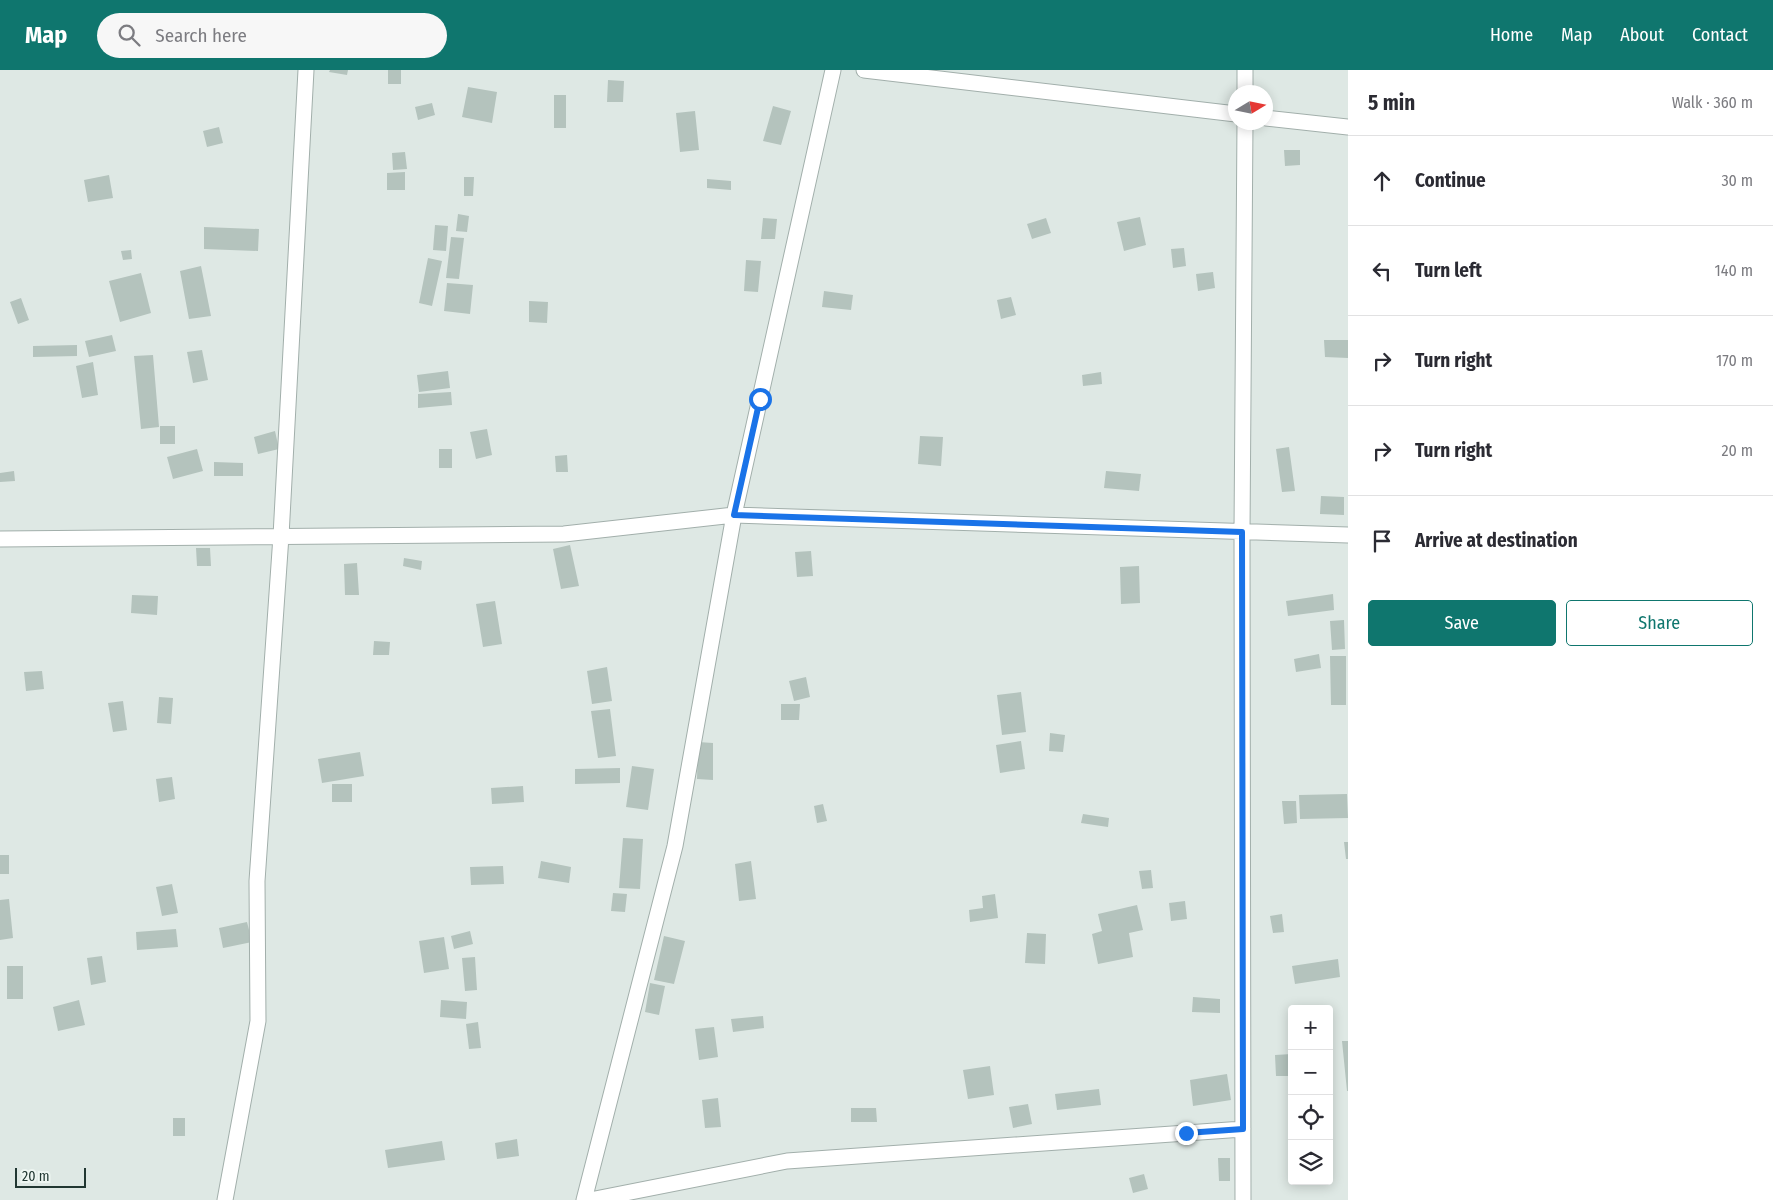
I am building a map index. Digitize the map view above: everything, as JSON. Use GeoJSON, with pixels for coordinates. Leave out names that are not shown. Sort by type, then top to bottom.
{"type":"FeatureCollection","features":[{"type":"Feature","properties":{"kind":"street"},"geometry":{"type":"LineString","coordinates":[[225,1200],[258,1021],[257,881],[281,536],[306,70]]}},
{"type":"Feature","properties":{"kind":"street"},"geometry":{"type":"LineString","coordinates":[[584,1200],[675,846],[734,515],[833,70]]}},
{"type":"Feature","properties":{"kind":"street"},"geometry":{"type":"LineString","coordinates":[[864,70],[1228,113]]}},
{"type":"Feature","properties":{"kind":"street"},"geometry":{"type":"LineString","coordinates":[[1245,70],[1245,85]]}},
{"type":"Feature","properties":{"kind":"street"},"geometry":{"type":"LineString","coordinates":[[1273,119],[1348,127]]}},
{"type":"Feature","properties":{"kind":"street"},"geometry":{"type":"LineString","coordinates":[[1243,1200],[1242,532],[1245,130]]}},
{"type":"Feature","properties":{"kind":"street"},"geometry":{"type":"LineString","coordinates":[[0,538],[564,534],[734,515],[1348,535]]}},
{"type":"Feature","properties":{"kind":"street"},"geometry":{"type":"LineString","coordinates":[[590,1200],[787,1162],[1243,1129]]}},
{"type":"Feature","properties":{"kind":"building"},"geometry":{"type":"Polygon","coordinates":[[[330,70],[348,70],[347,75],[329,72],[330,70]]]}},
{"type":"Feature","properties":{"kind":"building"},"geometry":{"type":"Polygon","coordinates":[[[388,70],[401,70],[401,84],[388,84],[388,70]]]}},
{"type":"Feature","properties":{"kind":"building"},"geometry":{"type":"Polygon","coordinates":[[[608,80],[624,81],[623,102],[607,102],[608,80]]]}},
{"type":"Feature","properties":{"kind":"building"},"geometry":{"type":"Polygon","coordinates":[[[468,87],[497,92],[492,123],[462,117],[468,87]]]}},
{"type":"Feature","properties":{"kind":"building"},"geometry":{"type":"Polygon","coordinates":[[[554,95],[566,95],[566,128],[554,128],[554,95]]]}},
{"type":"Feature","properties":{"kind":"building"},"geometry":{"type":"Polygon","coordinates":[[[432,103],[435,115],[418,120],[415,107],[432,103]]]}},
{"type":"Feature","properties":{"kind":"building"},"geometry":{"type":"Polygon","coordinates":[[[773,106],[791,111],[781,145],[763,141],[773,106]]]}},
{"type":"Feature","properties":{"kind":"building"},"geometry":{"type":"Polygon","coordinates":[[[695,111],[699,150],[680,152],[676,113],[695,111]]]}},
{"type":"Feature","properties":{"kind":"building"},"geometry":{"type":"Polygon","coordinates":[[[219,127],[223,143],[207,147],[203,131],[219,127]]]}},
{"type":"Feature","properties":{"kind":"building"},"geometry":{"type":"Polygon","coordinates":[[[1284,150],[1300,150],[1300,165],[1285,166],[1284,150]]]}},
{"type":"Feature","properties":{"kind":"building"},"geometry":{"type":"Polygon","coordinates":[[[405,152],[407,169],[393,170],[392,153],[405,152]]]}},
{"type":"Feature","properties":{"kind":"building"},"geometry":{"type":"Polygon","coordinates":[[[405,172],[405,190],[387,190],[387,173],[405,172]]]}},
{"type":"Feature","properties":{"kind":"building"},"geometry":{"type":"Polygon","coordinates":[[[109,175],[113,198],[88,202],[84,180],[109,175]]]}},
{"type":"Feature","properties":{"kind":"building"},"geometry":{"type":"Polygon","coordinates":[[[464,177],[474,177],[473,196],[464,196],[464,177]]]}},
{"type":"Feature","properties":{"kind":"building"},"geometry":{"type":"Polygon","coordinates":[[[707,179],[731,181],[731,190],[707,188],[707,179]]]}},
{"type":"Feature","properties":{"kind":"building"},"geometry":{"type":"Polygon","coordinates":[[[458,214],[469,216],[467,232],[456,231],[458,214]]]}},
{"type":"Feature","properties":{"kind":"building"},"geometry":{"type":"Polygon","coordinates":[[[1140,217],[1146,245],[1124,251],[1117,222],[1140,217]]]}},
{"type":"Feature","properties":{"kind":"building"},"geometry":{"type":"Polygon","coordinates":[[[763,218],[777,219],[775,239],[761,239],[763,218]]]}},
{"type":"Feature","properties":{"kind":"building"},"geometry":{"type":"Polygon","coordinates":[[[1046,218],[1051,233],[1032,239],[1027,224],[1046,218]]]}},
{"type":"Feature","properties":{"kind":"building"},"geometry":{"type":"Polygon","coordinates":[[[435,225],[448,226],[446,251],[433,250],[435,225]]]}},
{"type":"Feature","properties":{"kind":"building"},"geometry":{"type":"Polygon","coordinates":[[[204,227],[259,229],[258,251],[204,249],[204,227]]]}},
{"type":"Feature","properties":{"kind":"building"},"geometry":{"type":"Polygon","coordinates":[[[451,237],[464,238],[459,279],[446,278],[451,237]]]}},
{"type":"Feature","properties":{"kind":"building"},"geometry":{"type":"Polygon","coordinates":[[[1184,248],[1186,266],[1173,268],[1171,249],[1184,248]]]}},
{"type":"Feature","properties":{"kind":"building"},"geometry":{"type":"Polygon","coordinates":[[[131,250],[132,259],[123,260],[121,251],[131,250]]]}},
{"type":"Feature","properties":{"kind":"building"},"geometry":{"type":"Polygon","coordinates":[[[428,258],[442,261],[432,306],[419,303],[428,258]]]}},
{"type":"Feature","properties":{"kind":"building"},"geometry":{"type":"Polygon","coordinates":[[[746,260],[761,261],[758,292],[744,291],[746,260]]]}},
{"type":"Feature","properties":{"kind":"building"},"geometry":{"type":"Polygon","coordinates":[[[201,266],[211,316],[189,319],[180,271],[201,266]]]}},
{"type":"Feature","properties":{"kind":"building"},"geometry":{"type":"Polygon","coordinates":[[[1213,272],[1215,288],[1198,291],[1196,274],[1213,272]]]}},
{"type":"Feature","properties":{"kind":"building"},"geometry":{"type":"Polygon","coordinates":[[[141,273],[151,313],[120,322],[109,281],[141,273]]]}},
{"type":"Feature","properties":{"kind":"building"},"geometry":{"type":"Polygon","coordinates":[[[447,283],[473,285],[470,314],[444,311],[447,283]]]}},
{"type":"Feature","properties":{"kind":"building"},"geometry":{"type":"Polygon","coordinates":[[[824,291],[853,295],[851,310],[822,307],[824,291]]]}},
{"type":"Feature","properties":{"kind":"building"},"geometry":{"type":"Polygon","coordinates":[[[1011,297],[1016,315],[1001,319],[997,300],[1011,297]]]}},
{"type":"Feature","properties":{"kind":"building"},"geometry":{"type":"Polygon","coordinates":[[[21,298],[29,320],[18,324],[10,302],[21,298]]]}},
{"type":"Feature","properties":{"kind":"building"},"geometry":{"type":"Polygon","coordinates":[[[529,301],[548,302],[547,323],[529,322],[529,301]]]}},
{"type":"Feature","properties":{"kind":"building"},"geometry":{"type":"Polygon","coordinates":[[[112,335],[116,351],[89,357],[85,341],[112,335]]]}},
{"type":"Feature","properties":{"kind":"building"},"geometry":{"type":"Polygon","coordinates":[[[1324,340],[1348,340],[1348,358],[1325,357],[1324,340]]]}},
{"type":"Feature","properties":{"kind":"building"},"geometry":{"type":"Polygon","coordinates":[[[77,345],[77,356],[33,357],[33,346],[77,345]]]}},
{"type":"Feature","properties":{"kind":"building"},"geometry":{"type":"Polygon","coordinates":[[[202,350],[208,380],[193,383],[187,352],[202,350]]]}},
{"type":"Feature","properties":{"kind":"building"},"geometry":{"type":"Polygon","coordinates":[[[153,355],[159,427],[141,429],[134,356],[153,355]]]}},
{"type":"Feature","properties":{"kind":"building"},"geometry":{"type":"Polygon","coordinates":[[[93,362],[98,395],[82,398],[76,366],[93,362]]]}},
{"type":"Feature","properties":{"kind":"building"},"geometry":{"type":"Polygon","coordinates":[[[448,371],[450,388],[419,392],[417,375],[448,371]]]}},
{"type":"Feature","properties":{"kind":"building"},"geometry":{"type":"Polygon","coordinates":[[[1101,372],[1102,384],[1083,386],[1082,375],[1101,372]]]}},
{"type":"Feature","properties":{"kind":"building"},"geometry":{"type":"Polygon","coordinates":[[[451,392],[452,405],[418,408],[418,394],[451,392]]]}},
{"type":"Feature","properties":{"kind":"building"},"geometry":{"type":"Polygon","coordinates":[[[160,426],[175,426],[175,444],[160,444],[160,426]]]}},
{"type":"Feature","properties":{"kind":"building"},"geometry":{"type":"Polygon","coordinates":[[[487,429],[492,455],[476,459],[470,432],[487,429]]]}},
{"type":"Feature","properties":{"kind":"building"},"geometry":{"type":"Polygon","coordinates":[[[275,431],[279,449],[258,454],[254,437],[275,431]]]}},
{"type":"Feature","properties":{"kind":"building"},"geometry":{"type":"Polygon","coordinates":[[[920,436],[943,437],[941,466],[918,464],[920,436]]]}},
{"type":"Feature","properties":{"kind":"building"},"geometry":{"type":"Polygon","coordinates":[[[1289,447],[1295,491],[1282,492],[1276,449],[1289,447]]]}},
{"type":"Feature","properties":{"kind":"building"},"geometry":{"type":"Polygon","coordinates":[[[197,449],[203,471],[173,479],[167,457],[197,449]]]}},
{"type":"Feature","properties":{"kind":"building"},"geometry":{"type":"Polygon","coordinates":[[[439,449],[452,449],[452,468],[439,468],[439,449]]]}},
{"type":"Feature","properties":{"kind":"building"},"geometry":{"type":"Polygon","coordinates":[[[567,455],[568,472],[556,472],[555,456],[567,455]]]}},
{"type":"Feature","properties":{"kind":"building"},"geometry":{"type":"Polygon","coordinates":[[[214,462],[243,463],[243,476],[214,476],[214,462]]]}},
{"type":"Feature","properties":{"kind":"building"},"geometry":{"type":"Polygon","coordinates":[[[14,471],[15,481],[0,482],[0,473],[14,471]]]}},
{"type":"Feature","properties":{"kind":"building"},"geometry":{"type":"Polygon","coordinates":[[[1106,471],[1141,474],[1139,491],[1104,488],[1106,471]]]}},
{"type":"Feature","properties":{"kind":"building"},"geometry":{"type":"Polygon","coordinates":[[[1321,496],[1344,497],[1344,515],[1320,514],[1321,496]]]}},
{"type":"Feature","properties":{"kind":"building"},"geometry":{"type":"Polygon","coordinates":[[[570,545],[579,586],[561,589],[553,549],[570,545]]]}},
{"type":"Feature","properties":{"kind":"building"},"geometry":{"type":"Polygon","coordinates":[[[196,548],[210,548],[211,566],[197,566],[196,548]]]}},
{"type":"Feature","properties":{"kind":"building"},"geometry":{"type":"Polygon","coordinates":[[[811,551],[813,576],[797,577],[795,552],[811,551]]]}},
{"type":"Feature","properties":{"kind":"building"},"geometry":{"type":"Polygon","coordinates":[[[404,558],[422,561],[421,570],[403,566],[404,558]]]}},
{"type":"Feature","properties":{"kind":"building"},"geometry":{"type":"Polygon","coordinates":[[[357,563],[359,595],[345,595],[344,564],[357,563]]]}},
{"type":"Feature","properties":{"kind":"building"},"geometry":{"type":"Polygon","coordinates":[[[1139,566],[1140,603],[1121,604],[1120,567],[1139,566]]]}},
{"type":"Feature","properties":{"kind":"building"},"geometry":{"type":"Polygon","coordinates":[[[1333,594],[1334,610],[1288,616],[1286,601],[1333,594]]]}},
{"type":"Feature","properties":{"kind":"building"},"geometry":{"type":"Polygon","coordinates":[[[132,595],[158,596],[157,615],[131,613],[132,595]]]}},
{"type":"Feature","properties":{"kind":"building"},"geometry":{"type":"Polygon","coordinates":[[[495,601],[502,644],[483,647],[476,604],[495,601]]]}},
{"type":"Feature","properties":{"kind":"building"},"geometry":{"type":"Polygon","coordinates":[[[1344,620],[1345,649],[1332,650],[1330,621],[1344,620]]]}},
{"type":"Feature","properties":{"kind":"building"},"geometry":{"type":"Polygon","coordinates":[[[374,641],[390,642],[389,655],[373,655],[374,641]]]}},
{"type":"Feature","properties":{"kind":"building"},"geometry":{"type":"Polygon","coordinates":[[[1319,654],[1321,668],[1296,672],[1294,659],[1319,654]]]}},
{"type":"Feature","properties":{"kind":"building"},"geometry":{"type":"Polygon","coordinates":[[[1330,656],[1346,656],[1346,705],[1331,705],[1330,656]]]}},
{"type":"Feature","properties":{"kind":"building"},"geometry":{"type":"Polygon","coordinates":[[[607,667],[612,701],[592,704],[587,671],[607,667]]]}},
{"type":"Feature","properties":{"kind":"building"},"geometry":{"type":"Polygon","coordinates":[[[42,671],[44,689],[26,691],[24,672],[42,671]]]}},
{"type":"Feature","properties":{"kind":"building"},"geometry":{"type":"Polygon","coordinates":[[[806,677],[810,697],[794,701],[789,681],[806,677]]]}},
{"type":"Feature","properties":{"kind":"building"},"geometry":{"type":"Polygon","coordinates":[[[1021,692],[1026,732],[1002,735],[997,695],[1021,692]]]}},
{"type":"Feature","properties":{"kind":"building"},"geometry":{"type":"Polygon","coordinates":[[[159,697],[173,698],[171,724],[157,723],[159,697]]]}},
{"type":"Feature","properties":{"kind":"building"},"geometry":{"type":"Polygon","coordinates":[[[123,701],[127,730],[113,732],[108,703],[123,701]]]}},
{"type":"Feature","properties":{"kind":"building"},"geometry":{"type":"Polygon","coordinates":[[[781,704],[800,704],[799,720],[781,720],[781,704]]]}},
{"type":"Feature","properties":{"kind":"building"},"geometry":{"type":"Polygon","coordinates":[[[610,709],[616,756],[598,758],[591,711],[610,709]]]}},
{"type":"Feature","properties":{"kind":"building"},"geometry":{"type":"Polygon","coordinates":[[[1050,733],[1065,735],[1063,752],[1049,751],[1050,733]]]}},
{"type":"Feature","properties":{"kind":"building"},"geometry":{"type":"Polygon","coordinates":[[[1021,741],[1025,769],[1000,773],[996,745],[1021,741]]]}},
{"type":"Feature","properties":{"kind":"building"},"geometry":{"type":"Polygon","coordinates":[[[698,742],[713,743],[713,780],[697,779],[698,742]]]}},
{"type":"Feature","properties":{"kind":"building"},"geometry":{"type":"Polygon","coordinates":[[[360,752],[364,776],[322,783],[318,759],[360,752]]]}},
{"type":"Feature","properties":{"kind":"building"},"geometry":{"type":"Polygon","coordinates":[[[632,766],[654,769],[648,810],[626,807],[632,766]]]}},
{"type":"Feature","properties":{"kind":"building"},"geometry":{"type":"Polygon","coordinates":[[[620,768],[620,783],[575,784],[575,769],[620,768]]]}},
{"type":"Feature","properties":{"kind":"building"},"geometry":{"type":"Polygon","coordinates":[[[172,777],[175,799],[159,802],[156,779],[172,777]]]}},
{"type":"Feature","properties":{"kind":"building"},"geometry":{"type":"Polygon","coordinates":[[[332,784],[352,784],[352,802],[332,802],[332,784]]]}},
{"type":"Feature","properties":{"kind":"building"},"geometry":{"type":"Polygon","coordinates":[[[523,786],[524,802],[492,804],[491,788],[523,786]]]}},
{"type":"Feature","properties":{"kind":"building"},"geometry":{"type":"Polygon","coordinates":[[[1347,794],[1348,818],[1300,819],[1299,795],[1347,794]]]}},
{"type":"Feature","properties":{"kind":"building"},"geometry":{"type":"Polygon","coordinates":[[[1282,801],[1296,801],[1297,823],[1284,824],[1282,801]]]}},
{"type":"Feature","properties":{"kind":"building"},"geometry":{"type":"Polygon","coordinates":[[[823,804],[827,821],[817,823],[814,806],[823,804]]]}},
{"type":"Feature","properties":{"kind":"building"},"geometry":{"type":"Polygon","coordinates":[[[1083,814],[1109,818],[1108,827],[1081,823],[1083,814]]]}},
{"type":"Feature","properties":{"kind":"building"},"geometry":{"type":"Polygon","coordinates":[[[623,838],[643,839],[640,889],[619,888],[623,838]]]}},
{"type":"Feature","properties":{"kind":"building"},"geometry":{"type":"Polygon","coordinates":[[[1344,842],[1348,842],[1348,859],[1346,859],[1344,842]]]}},
{"type":"Feature","properties":{"kind":"building"},"geometry":{"type":"Polygon","coordinates":[[[0,855],[9,855],[9,874],[0,874],[0,855]]]}},
{"type":"Feature","properties":{"kind":"building"},"geometry":{"type":"Polygon","coordinates":[[[541,861],[571,867],[569,883],[538,878],[541,861]]]}},
{"type":"Feature","properties":{"kind":"building"},"geometry":{"type":"Polygon","coordinates":[[[751,861],[756,899],[739,901],[735,864],[751,861]]]}},
{"type":"Feature","properties":{"kind":"building"},"geometry":{"type":"Polygon","coordinates":[[[503,866],[504,884],[471,885],[470,867],[503,866]]]}},
{"type":"Feature","properties":{"kind":"building"},"geometry":{"type":"Polygon","coordinates":[[[1151,870],[1153,888],[1142,889],[1139,871],[1151,870]]]}},
{"type":"Feature","properties":{"kind":"building"},"geometry":{"type":"Polygon","coordinates":[[[172,884],[178,913],[162,916],[156,887],[172,884]]]}},
{"type":"Feature","properties":{"kind":"building"},"geometry":{"type":"Polygon","coordinates":[[[613,893],[627,894],[625,912],[611,911],[613,893]]]}},
{"type":"Feature","properties":{"kind":"building"},"geometry":{"type":"Polygon","coordinates":[[[995,894],[998,918],[970,922],[969,910],[983,908],[982,896],[995,894]]]}},
{"type":"Feature","properties":{"kind":"building"},"geometry":{"type":"Polygon","coordinates":[[[9,899],[13,938],[0,940],[0,900],[9,899]]]}},
{"type":"Feature","properties":{"kind":"building"},"geometry":{"type":"Polygon","coordinates":[[[1185,901],[1187,919],[1171,921],[1169,903],[1185,901]]]}},
{"type":"Feature","properties":{"kind":"building"},"geometry":{"type":"Polygon","coordinates":[[[1137,905],[1143,930],[1129,933],[1133,957],[1098,964],[1092,934],[1102,931],[1098,914],[1137,905]]]}},
{"type":"Feature","properties":{"kind":"building"},"geometry":{"type":"Polygon","coordinates":[[[1282,914],[1284,932],[1273,933],[1270,916],[1282,914]]]}},
{"type":"Feature","properties":{"kind":"building"},"geometry":{"type":"Polygon","coordinates":[[[247,922],[252,942],[223,948],[219,928],[247,922]]]}},
{"type":"Feature","properties":{"kind":"building"},"geometry":{"type":"Polygon","coordinates":[[[176,929],[178,947],[137,950],[136,932],[176,929]]]}},
{"type":"Feature","properties":{"kind":"building"},"geometry":{"type":"Polygon","coordinates":[[[470,931],[473,944],[454,949],[451,936],[470,931]]]}},
{"type":"Feature","properties":{"kind":"building"},"geometry":{"type":"Polygon","coordinates":[[[1027,933],[1046,934],[1045,964],[1025,963],[1027,933]]]}},
{"type":"Feature","properties":{"kind":"building"},"geometry":{"type":"Polygon","coordinates":[[[664,936],[685,941],[674,984],[654,980],[664,936]]]}},
{"type":"Feature","properties":{"kind":"building"},"geometry":{"type":"Polygon","coordinates":[[[444,937],[449,969],[424,973],[419,941],[444,937]]]}},
{"type":"Feature","properties":{"kind":"building"},"geometry":{"type":"Polygon","coordinates":[[[102,956],[106,982],[91,985],[87,958],[102,956]]]}},
{"type":"Feature","properties":{"kind":"building"},"geometry":{"type":"Polygon","coordinates":[[[475,957],[477,990],[465,991],[462,958],[475,957]]]}},
{"type":"Feature","properties":{"kind":"building"},"geometry":{"type":"Polygon","coordinates":[[[1338,959],[1340,977],[1295,984],[1292,966],[1338,959]]]}},
{"type":"Feature","properties":{"kind":"building"},"geometry":{"type":"Polygon","coordinates":[[[7,966],[23,966],[23,999],[7,999],[7,966]]]}},
{"type":"Feature","properties":{"kind":"building"},"geometry":{"type":"Polygon","coordinates":[[[650,983],[665,986],[659,1015],[645,1012],[650,983]]]}},
{"type":"Feature","properties":{"kind":"building"},"geometry":{"type":"Polygon","coordinates":[[[1193,997],[1220,999],[1220,1013],[1192,1012],[1193,997]]]}},
{"type":"Feature","properties":{"kind":"building"},"geometry":{"type":"Polygon","coordinates":[[[79,1000],[85,1025],[58,1031],[53,1007],[79,1000]]]}},
{"type":"Feature","properties":{"kind":"building"},"geometry":{"type":"Polygon","coordinates":[[[441,1000],[467,1002],[466,1019],[440,1017],[441,1000]]]}},
{"type":"Feature","properties":{"kind":"building"},"geometry":{"type":"Polygon","coordinates":[[[763,1016],[764,1028],[733,1032],[731,1019],[763,1016]]]}},
{"type":"Feature","properties":{"kind":"building"},"geometry":{"type":"Polygon","coordinates":[[[478,1022],[481,1048],[469,1049],[466,1024],[478,1022]]]}},
{"type":"Feature","properties":{"kind":"building"},"geometry":{"type":"Polygon","coordinates":[[[714,1027],[718,1057],[699,1060],[695,1029],[714,1027]]]}},
{"type":"Feature","properties":{"kind":"building"},"geometry":{"type":"Polygon","coordinates":[[[1342,1041],[1348,1041],[1348,1091],[1347,1091],[1342,1041]]]}},
{"type":"Feature","properties":{"kind":"building"},"geometry":{"type":"Polygon","coordinates":[[[1288,1054],[1288,1076],[1276,1076],[1275,1055],[1288,1054]]]}},
{"type":"Feature","properties":{"kind":"building"},"geometry":{"type":"Polygon","coordinates":[[[990,1066],[994,1095],[968,1099],[963,1070],[990,1066]]]}},
{"type":"Feature","properties":{"kind":"building"},"geometry":{"type":"Polygon","coordinates":[[[1227,1074],[1231,1100],[1193,1106],[1190,1080],[1227,1074]]]}},
{"type":"Feature","properties":{"kind":"building"},"geometry":{"type":"Polygon","coordinates":[[[1099,1089],[1101,1105],[1057,1110],[1055,1094],[1099,1089]]]}},
{"type":"Feature","properties":{"kind":"building"},"geometry":{"type":"Polygon","coordinates":[[[718,1098],[721,1127],[705,1128],[702,1100],[718,1098]]]}},
{"type":"Feature","properties":{"kind":"building"},"geometry":{"type":"Polygon","coordinates":[[[1028,1104],[1032,1124],[1013,1128],[1009,1107],[1028,1104]]]}},
{"type":"Feature","properties":{"kind":"building"},"geometry":{"type":"Polygon","coordinates":[[[851,1108],[876,1108],[877,1122],[851,1122],[851,1108]]]}},
{"type":"Feature","properties":{"kind":"building"},"geometry":{"type":"Polygon","coordinates":[[[173,1118],[185,1118],[185,1136],[173,1136],[173,1118]]]}},
{"type":"Feature","properties":{"kind":"building"},"geometry":{"type":"Polygon","coordinates":[[[517,1139],[519,1156],[497,1159],[495,1143],[517,1139]]]}},
{"type":"Feature","properties":{"kind":"building"},"geometry":{"type":"Polygon","coordinates":[[[442,1141],[445,1160],[388,1168],[385,1150],[442,1141]]]}},
{"type":"Feature","properties":{"kind":"building"},"geometry":{"type":"Polygon","coordinates":[[[1218,1158],[1230,1158],[1230,1181],[1219,1181],[1218,1158]]]}},
{"type":"Feature","properties":{"kind":"building"},"geometry":{"type":"Polygon","coordinates":[[[1144,1174],[1148,1189],[1133,1193],[1129,1178],[1144,1174]]]}},
{"type":"Feature","properties":{"kind":"route"},"geometry":{"type":"LineString","coordinates":[[760,399],[734,515],[1242,532],[1243,1129],[1186,1133]]}}]}
